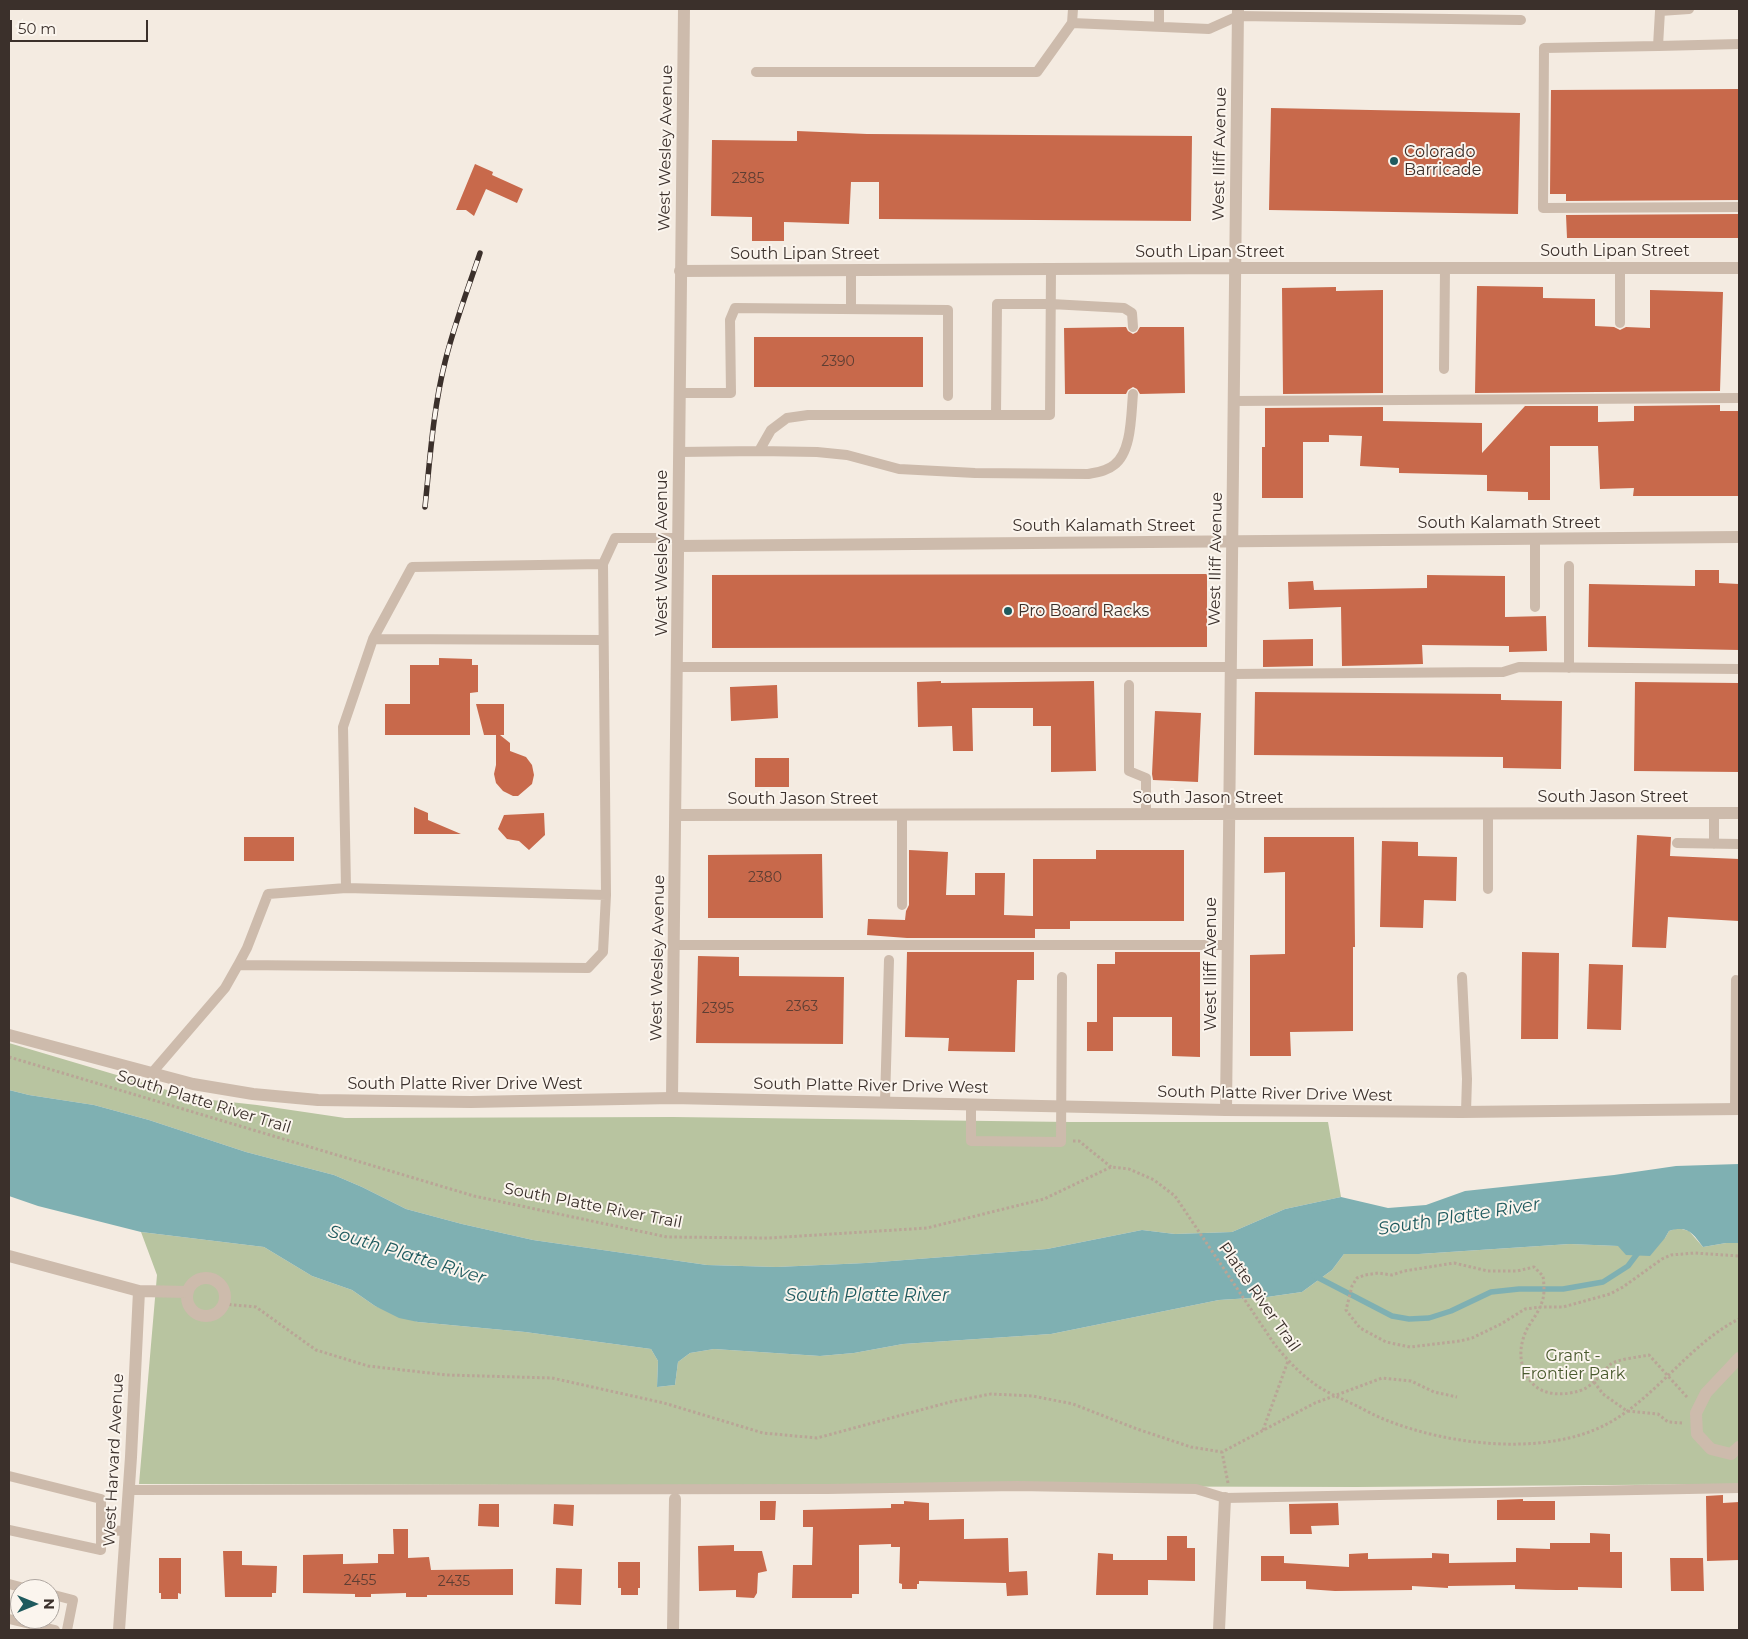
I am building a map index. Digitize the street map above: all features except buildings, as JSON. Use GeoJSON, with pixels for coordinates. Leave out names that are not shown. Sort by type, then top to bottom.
{"type":"FeatureCollection","features":[{"type":"Feature","properties":{"kind":"street","name":"West Wesley Avenue"},"geometry":{"type":"LineString","coordinates":[[672,1098],[684,9]]}},
{"type":"Feature","properties":{"kind":"street","name":"West Iliff Avenue"},"geometry":{"type":"LineString","coordinates":[[1226,1110],[1238,12]]}},
{"type":"Feature","properties":{"kind":"street","name":"South Lipan Street"},"geometry":{"type":"LineString","coordinates":[[680,272],[1235,268],[1739,268]]}},
{"type":"Feature","properties":{"kind":"street","name":"South Kalamath Street"},"geometry":{"type":"LineString","coordinates":[[678,542],[1232,541],[1739,537]]}},
{"type":"Feature","properties":{"kind":"street","name":"South Jason Street"},"geometry":{"type":"LineString","coordinates":[[676,815],[1739,813]]}},
{"type":"Feature","properties":{"kind":"street","name":"South Platte River Drive West"},"geometry":{"type":"LineString","coordinates":[[9,1035],[193,1084],[253,1094],[318,1100],[471,1102],[672,1098],[1226,1110],[1466,1112],[1737,1109]]}},
{"type":"Feature","properties":{"kind":"street"},"geometry":{"type":"LineString","coordinates":[[9,1256],[139,1291],[188,1292]]}},
{"type":"Feature","properties":{"kind":"street"},"geometry":{"type":"LineString","coordinates":[[206,1277],[213,1279],[222,1286],[225,1298],[224,1304],[215,1314],[203,1316],[188,1304],[188,1292],[195,1281],[206,1277]]}},
{"type":"Feature","properties":{"kind":"street","name":"West Harvard Avenue"},"geometry":{"type":"LineString","coordinates":[[119,1630],[129,1490],[139,1291]]}},
{"type":"Feature","properties":{"kind":"street"},"geometry":{"type":"LineString","coordinates":[[1739,1358],[1706,1393],[1696,1413],[1696,1434],[1711,1449],[1731,1454],[1739,1448]]}},
{"type":"Feature","properties":{"kind":"street"},"geometry":{"type":"LineString","coordinates":[[1219,1630],[1225,1498]]}},
{"type":"Feature","properties":{"kind":"street"},"geometry":{"type":"LineString","coordinates":[[673,1630],[675,1499]]}},
{"type":"Feature","properties":{"kind":"lane"},"geometry":{"type":"LineString","coordinates":[[756,72],[1037,72],[1072,23],[1073,9]]}},
{"type":"Feature","properties":{"kind":"lane"},"geometry":{"type":"LineString","coordinates":[[1159,9],[1159,26]]}},
{"type":"Feature","properties":{"kind":"lane"},"geometry":{"type":"LineString","coordinates":[[1658,46],[1660,11],[1689,9]]}},
{"type":"Feature","properties":{"kind":"lane"},"geometry":{"type":"LineString","coordinates":[[1072,23],[1209,29],[1238,12],[1521,20]]}},
{"type":"Feature","properties":{"kind":"lane"},"geometry":{"type":"LineString","coordinates":[[1739,44],[1544,48],[1543,208],[1739,207]]}},
{"type":"Feature","properties":{"kind":"lane"},"geometry":{"type":"LineString","coordinates":[[1444,369],[1445,268]]}},
{"type":"Feature","properties":{"kind":"lane"},"geometry":{"type":"LineString","coordinates":[[1620,268],[1620,323]]}},
{"type":"Feature","properties":{"kind":"lane"},"geometry":{"type":"LineString","coordinates":[[759,451],[771,430],[787,418],[808,415],[1050,415],[1052,269]]}},
{"type":"Feature","properties":{"kind":"lane"},"geometry":{"type":"LineString","coordinates":[[851,270],[851,309]]}},
{"type":"Feature","properties":{"kind":"lane"},"geometry":{"type":"LineString","coordinates":[[996,415],[997,304],[1051,304],[1124,308],[1132,313],[1133,327]]}},
{"type":"Feature","properties":{"kind":"lane"},"geometry":{"type":"LineString","coordinates":[[679,393],[731,394],[730,320],[735,308],[948,310],[948,396]]}},
{"type":"Feature","properties":{"kind":"lane"},"geometry":{"type":"LineString","coordinates":[[679,452],[817,452],[847,455],[899,469],[975,473],[1088,474],[1104,471],[1116,464],[1125,450],[1129,435],[1133,394]]}},
{"type":"Feature","properties":{"kind":"lane"},"geometry":{"type":"LineString","coordinates":[[1234,401],[1739,398]]}},
{"type":"Feature","properties":{"kind":"lane"},"geometry":{"type":"LineString","coordinates":[[238,965],[588,968],[603,952],[606,895],[603,564],[615,538],[678,542]]}},
{"type":"Feature","properties":{"kind":"lane"},"geometry":{"type":"LineString","coordinates":[[1535,539],[1535,607]]}},
{"type":"Feature","properties":{"kind":"lane"},"geometry":{"type":"LineString","coordinates":[[346,888],[343,727],[372,639],[412,568],[603,564]]}},
{"type":"Feature","properties":{"kind":"lane"},"geometry":{"type":"LineString","coordinates":[[1568,668],[1570,566]]}},
{"type":"Feature","properties":{"kind":"lane"},"geometry":{"type":"LineString","coordinates":[[372,639],[603,640]]}},
{"type":"Feature","properties":{"kind":"lane"},"geometry":{"type":"LineString","coordinates":[[678,667],[1503,672],[1519,667],[1739,669]]}},
{"type":"Feature","properties":{"kind":"lane"},"geometry":{"type":"LineString","coordinates":[[1130,685],[1130,771],[1146,778],[1146,814]]}},
{"type":"Feature","properties":{"kind":"lane"},"geometry":{"type":"LineString","coordinates":[[1714,813],[1714,844]]}},
{"type":"Feature","properties":{"kind":"lane"},"geometry":{"type":"LineString","coordinates":[[1488,814],[1488,889]]}},
{"type":"Feature","properties":{"kind":"lane"},"geometry":{"type":"LineString","coordinates":[[902,815],[902,905]]}},
{"type":"Feature","properties":{"kind":"lane"},"geometry":{"type":"LineString","coordinates":[[1677,843],[1739,844]]}},
{"type":"Feature","properties":{"kind":"lane"},"geometry":{"type":"LineString","coordinates":[[151,1074],[225,988],[247,948],[268,894],[346,888],[606,895]]}},
{"type":"Feature","properties":{"kind":"lane"},"geometry":{"type":"LineString","coordinates":[[674,945],[1227,945]]}},
{"type":"Feature","properties":{"kind":"lane"},"geometry":{"type":"LineString","coordinates":[[885,1102],[889,960]]}},
{"type":"Feature","properties":{"kind":"lane"},"geometry":{"type":"LineString","coordinates":[[971,1104],[971,1141],[1061,1142],[1062,977]]}},
{"type":"Feature","properties":{"kind":"lane"},"geometry":{"type":"LineString","coordinates":[[1462,977],[1467,1079],[1466,1112]]}},
{"type":"Feature","properties":{"kind":"lane"},"geometry":{"type":"LineString","coordinates":[[1736,980],[1737,1109]]}},
{"type":"Feature","properties":{"kind":"lane"},"geometry":{"type":"LineString","coordinates":[[9,1476],[101,1499],[101,1550],[9,1530]]}},
{"type":"Feature","properties":{"kind":"lane"},"geometry":{"type":"LineString","coordinates":[[129,1490],[828,1489],[1017,1486],[1196,1489],[1225,1498],[1739,1488]]}},
{"type":"Feature","properties":{"kind":"lane"},"geometry":{"type":"LineString","coordinates":[[101,1530],[126,1531]]}},
{"type":"Feature","properties":{"kind":"lane"},"geometry":{"type":"LineString","coordinates":[[60,1597],[73,1600],[67,1630]]}},
{"type":"Feature","properties":{"kind":"lane"},"geometry":{"type":"LineString","coordinates":[[9,1619],[55,1630]]}},
{"type":"Feature","properties":{"kind":"path","name":"South Platte River Trail"},"geometry":{"type":"LineString","coordinates":[[9,1057],[474,1196],[667,1237],[769,1238],[927,1228],[1044,1199],[1111,1167]]}},
{"type":"Feature","properties":{"kind":"path"},"geometry":{"type":"LineString","coordinates":[[1061,1142],[1079,1141],[1111,1167]]}},
{"type":"Feature","properties":{"kind":"path","name":"Platte River Trail"},"geometry":{"type":"LineString","coordinates":[[1111,1167],[1129,1169],[1154,1180],[1174,1196],[1274,1345],[1288,1361],[1312,1382],[1334,1396],[1386,1420],[1423,1432],[1470,1441],[1499,1443],[1534,1443],[1562,1440],[1580,1435],[1606,1425],[1627,1411],[1693,1352],[1727,1325],[1739,1319]]}},
{"type":"Feature","properties":{"kind":"path"},"geometry":{"type":"LineString","coordinates":[[1698,1408],[1649,1355],[1613,1363],[1594,1382],[1582,1390],[1566,1394],[1550,1393],[1538,1388],[1530,1381],[1521,1361],[1521,1350],[1526,1331],[1540,1307],[1543,1301],[1543,1276],[1534,1267],[1503,1272],[1488,1271],[1454,1263],[1404,1271],[1392,1275],[1378,1273],[1365,1275],[1357,1278],[1352,1286],[1347,1302],[1346,1310],[1360,1328],[1386,1342],[1410,1347],[1472,1338],[1525,1309],[1540,1307],[1563,1307],[1610,1294],[1671,1255],[1695,1253],[1739,1256]]}},
{"type":"Feature","properties":{"kind":"path"},"geometry":{"type":"LineString","coordinates":[[224,1304],[256,1307],[316,1350],[368,1366],[447,1375],[552,1378],[664,1403],[763,1433],[816,1438],[950,1402],[991,1394],[1033,1396],[1073,1404],[1137,1429],[1191,1447],[1222,1452],[1315,1403],[1382,1378],[1411,1381],[1434,1392],[1457,1397]]}},
{"type":"Feature","properties":{"kind":"path"},"geometry":{"type":"LineString","coordinates":[[1263,1430],[1288,1361]]}},
{"type":"Feature","properties":{"kind":"path"},"geometry":{"type":"LineString","coordinates":[[1594,1382],[1603,1394],[1627,1411],[1658,1414],[1668,1422],[1696,1426]]}},
{"type":"Feature","properties":{"kind":"path"},"geometry":{"type":"LineString","coordinates":[[1222,1452],[1229,1490],[1225,1498]]}},
{"type":"Feature","properties":{"kind":"green space"},"geometry":{"type":"Polygon","coordinates":[[[9,1043],[194,1098],[345,1118],[673,1117],[1070,1122],[1328,1122],[1341,1197],[1285,1209],[1232,1232],[1175,1234],[1142,1230],[1047,1249],[866,1263],[776,1267],[707,1265],[533,1240],[462,1224],[406,1209],[334,1175],[246,1152],[149,1120],[94,1105],[9,1090],[9,1043]]]}},
{"type":"Feature","properties":{"kind":"green space","name":"Grant - Frontier Park"},"geometry":{"type":"Polygon","coordinates":[[[1678,1228],[1689,1231],[1703,1247],[1739,1243],[1739,1484],[1357,1487],[139,1484],[157,1275],[141,1232],[264,1247],[312,1276],[352,1290],[375,1306],[418,1322],[525,1332],[651,1349],[658,1361],[657,1387],[675,1385],[678,1362],[690,1353],[714,1349],[820,1356],[854,1353],[903,1344],[1051,1334],[1219,1300],[1267,1297],[1302,1292],[1332,1270],[1344,1254],[1419,1254],[1570,1244],[1619,1246],[1665,1238],[1669,1231],[1678,1228]]]}},
{"type":"Feature","properties":{"kind":"water","name":"South Platte River"},"geometry":{"type":"Polygon","coordinates":[[[9,1090],[94,1105],[149,1120],[246,1152],[334,1175],[406,1209],[462,1224],[533,1240],[707,1265],[776,1267],[866,1263],[1047,1249],[1142,1230],[1175,1234],[1232,1232],[1285,1209],[1341,1197],[1388,1208],[1426,1205],[1465,1191],[1614,1175],[1676,1166],[1739,1164],[1739,1243],[1703,1247],[1693,1234],[1685,1230],[1675,1229],[1669,1231],[1650,1256],[1626,1255],[1618,1246],[1570,1244],[1419,1254],[1344,1254],[1332,1270],[1302,1292],[1267,1297],[1219,1300],[1051,1334],[903,1344],[854,1353],[820,1356],[714,1349],[690,1353],[678,1362],[675,1385],[657,1387],[658,1361],[651,1349],[525,1332],[418,1322],[399,1318],[375,1306],[352,1290],[312,1276],[264,1247],[141,1232],[38,1206],[9,1196],[9,1090]]]}},
{"type":"Feature","properties":{"kind":"waterway"},"geometry":{"type":"LineString","coordinates":[[1313,1275],[1392,1316],[1409,1319],[1429,1318],[1451,1311],[1491,1292],[1519,1289],[1563,1289],[1603,1282],[1628,1266],[1640,1250]]}},
{"type":"Feature","properties":{"kind":"railway"},"geometry":{"type":"LineString","coordinates":[[425,507],[432,434],[441,380],[461,307],[480,253]]}},
{"type":"Feature","properties":{"kind":"place","name":"Colorado Barricade"},"geometry":{"type":"Point","coordinates":[1394,161]}},
{"type":"Feature","properties":{"kind":"place","name":"Pro Board Racks"},"geometry":{"type":"Point","coordinates":[1008,611]}}]}
